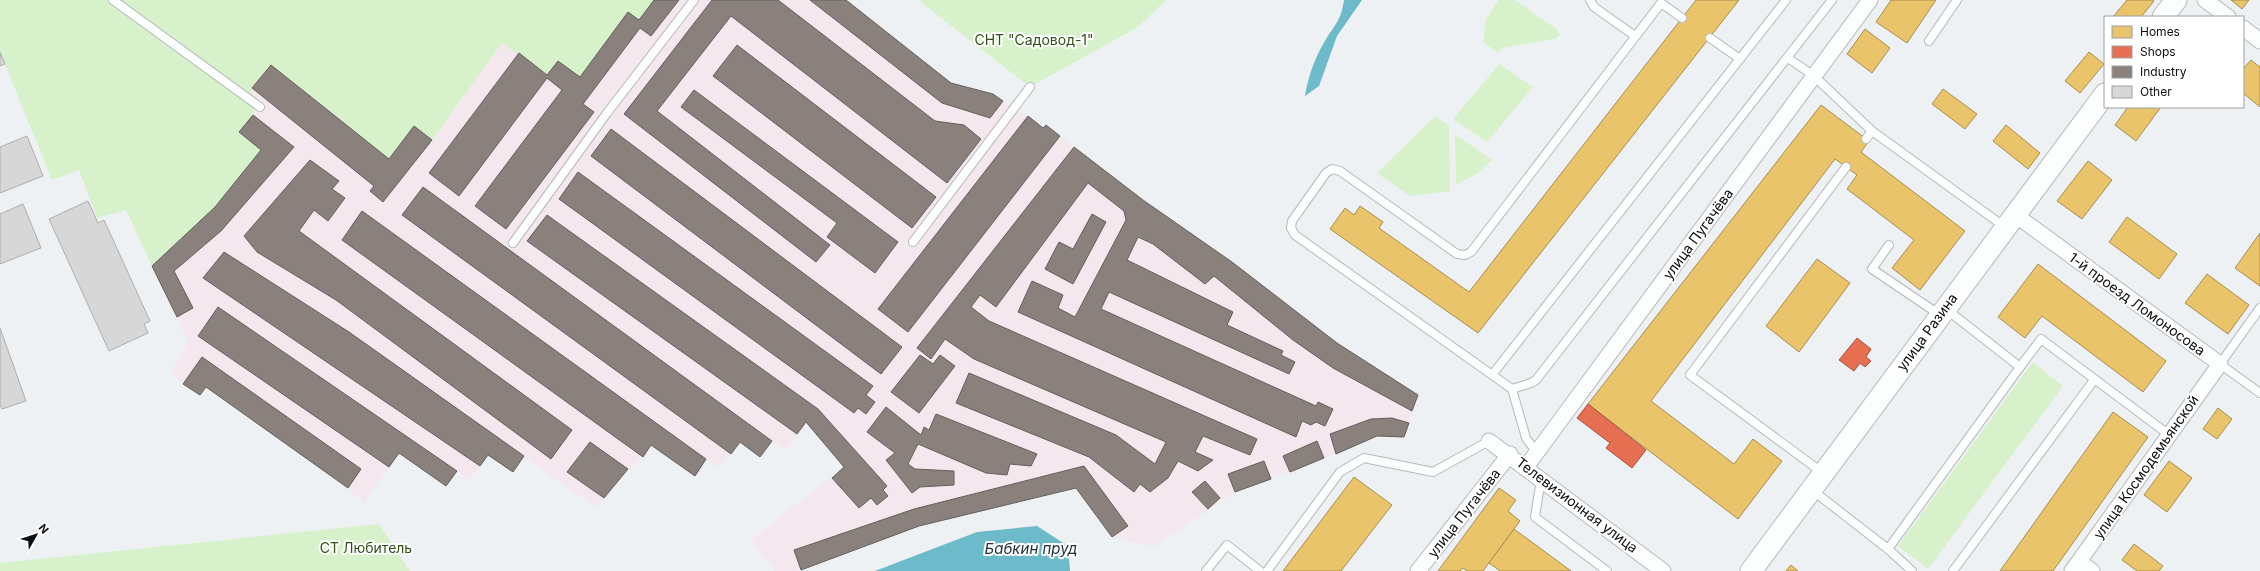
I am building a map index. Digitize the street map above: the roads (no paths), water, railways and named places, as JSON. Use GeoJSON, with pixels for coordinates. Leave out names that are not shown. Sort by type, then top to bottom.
{"type":"FeatureCollection","features":[{"type":"Feature","properties":{"kind":"street","name":"улица Пугачёва"},"geometry":{"type":"LineString","coordinates":[[1526,468],[1870,0]]}},
{"type":"Feature","properties":{"kind":"street"},"geometry":{"type":"LineString","coordinates":[[2164,16],[2176,0]]}},
{"type":"Feature","properties":{"kind":"street"},"geometry":{"type":"LineString","coordinates":[[2205,0],[2227,16]]}},
{"type":"Feature","properties":{"kind":"street"},"geometry":{"type":"LineString","coordinates":[[2244,29],[2260,40]]}},
{"type":"Feature","properties":{"kind":"street","name":"улица Разина"},"geometry":{"type":"LineString","coordinates":[[1751,571],[2009,221],[2104,95]]}},
{"type":"Feature","properties":{"kind":"street","name":"1-й проезд Ломоносова"},"geometry":{"type":"LineString","coordinates":[[2009,221],[2220,364]]}},
{"type":"Feature","properties":{"kind":"street","name":"улица Космодемьянской"},"geometry":{"type":"LineString","coordinates":[[2076,566],[2168,434],[2220,364]]}},
{"type":"Feature","properties":{"kind":"street","name":"Телевизионная улица"},"geometry":{"type":"LineString","coordinates":[[1489,441],[1510,454],[1526,468],[1663,571]]}},
{"type":"Feature","properties":{"kind":"street","name":"улица Пугачёва"},"geometry":{"type":"LineString","coordinates":[[1418,571],[1510,454]]}},
{"type":"Feature","properties":{"kind":"street"},"geometry":{"type":"LineString","coordinates":[[2076,566],[2092,571]]}},
{"type":"Feature","properties":{"kind":"lane"},"geometry":{"type":"LineString","coordinates":[[114,0],[260,107]]}},
{"type":"Feature","properties":{"kind":"lane"},"geometry":{"type":"LineString","coordinates":[[513,243],[607,113],[694,0]]}},
{"type":"Feature","properties":{"kind":"lane"},"geometry":{"type":"LineString","coordinates":[[1590,0],[1594,7],[1635,36]]}},
{"type":"Feature","properties":{"kind":"lane"},"geometry":{"type":"LineString","coordinates":[[1492,375],[1786,0]]}},
{"type":"Feature","properties":{"kind":"lane"},"geometry":{"type":"LineString","coordinates":[[1512,389],[1531,384],[1536,380],[1832,0]]}},
{"type":"Feature","properties":{"kind":"lane"},"geometry":{"type":"LineString","coordinates":[[1929,40],[1957,0]]}},
{"type":"Feature","properties":{"kind":"lane"},"geometry":{"type":"LineString","coordinates":[[1537,453],[1526,438],[1512,389],[1295,235],[1291,228],[1292,222],[1326,173],[1334,170],[1340,171],[1457,254],[1465,255],[1470,252],[1662,1],[1682,18]]}},
{"type":"Feature","properties":{"kind":"lane"},"geometry":{"type":"LineString","coordinates":[[1710,38],[1740,59]]}},
{"type":"Feature","properties":{"kind":"lane"},"geometry":{"type":"LineString","coordinates":[[1788,58],[1814,76],[1872,131],[2009,221]]}},
{"type":"Feature","properties":{"kind":"lane"},"geometry":{"type":"LineString","coordinates":[[913,242],[1030,87]]}},
{"type":"Feature","properties":{"kind":"lane"},"geometry":{"type":"LineString","coordinates":[[1866,139],[1872,131]]}},
{"type":"Feature","properties":{"kind":"lane"},"geometry":{"type":"LineString","coordinates":[[1823,473],[1690,375],[1846,167]]}},
{"type":"Feature","properties":{"kind":"lane"},"geometry":{"type":"LineString","coordinates":[[1889,245],[1872,269],[1943,312],[2020,367]]}},
{"type":"Feature","properties":{"kind":"lane"},"geometry":{"type":"LineString","coordinates":[[2220,364],[2260,308]]}},
{"type":"Feature","properties":{"kind":"lane"},"geometry":{"type":"LineString","coordinates":[[1888,549],[2041,339],[2168,434]]}},
{"type":"Feature","properties":{"kind":"lane","name":"1-й проезд Ломоносова"},"geometry":{"type":"LineString","coordinates":[[2220,364],[2260,393]]}},
{"type":"Feature","properties":{"kind":"lane"},"geometry":{"type":"LineString","coordinates":[[1953,571],[2094,380]]}},
{"type":"Feature","properties":{"kind":"lane"},"geometry":{"type":"LineString","coordinates":[[1266,571],[1340,472],[1364,458],[1433,472],[1489,441]]}},
{"type":"Feature","properties":{"kind":"lane"},"geometry":{"type":"LineString","coordinates":[[1541,479],[1535,517],[1607,571]]}},
{"type":"Feature","properties":{"kind":"lane"},"geometry":{"type":"LineString","coordinates":[[1811,490],[1888,549],[1912,571]]}},
{"type":"Feature","properties":{"kind":"lane"},"geometry":{"type":"LineString","coordinates":[[1206,571],[1227,546],[1260,571]]}},
{"type":"Feature","properties":{"kind":"water"},"geometry":{"type":"Polygon","coordinates":[[[1344,0],[1362,0],[1337,36],[1319,86],[1305,96],[1315,60],[1321,47],[1339,18],[1344,0]]]}},
{"type":"Feature","properties":{"kind":"water","name":"Бабкин пруд"},"geometry":{"type":"Polygon","coordinates":[[[1037,526],[1068,546],[1070,571],[875,571],[977,532],[1037,526]]]}},
{"type":"Feature","properties":{"kind":"park label","name":"СНТ \"Садовод-1\""},"geometry":{"type":"Point","coordinates":[1034,40]}},
{"type":"Feature","properties":{"kind":"park label","name":"СТ Любитель"},"geometry":{"type":"Point","coordinates":[366,548]}}]}
